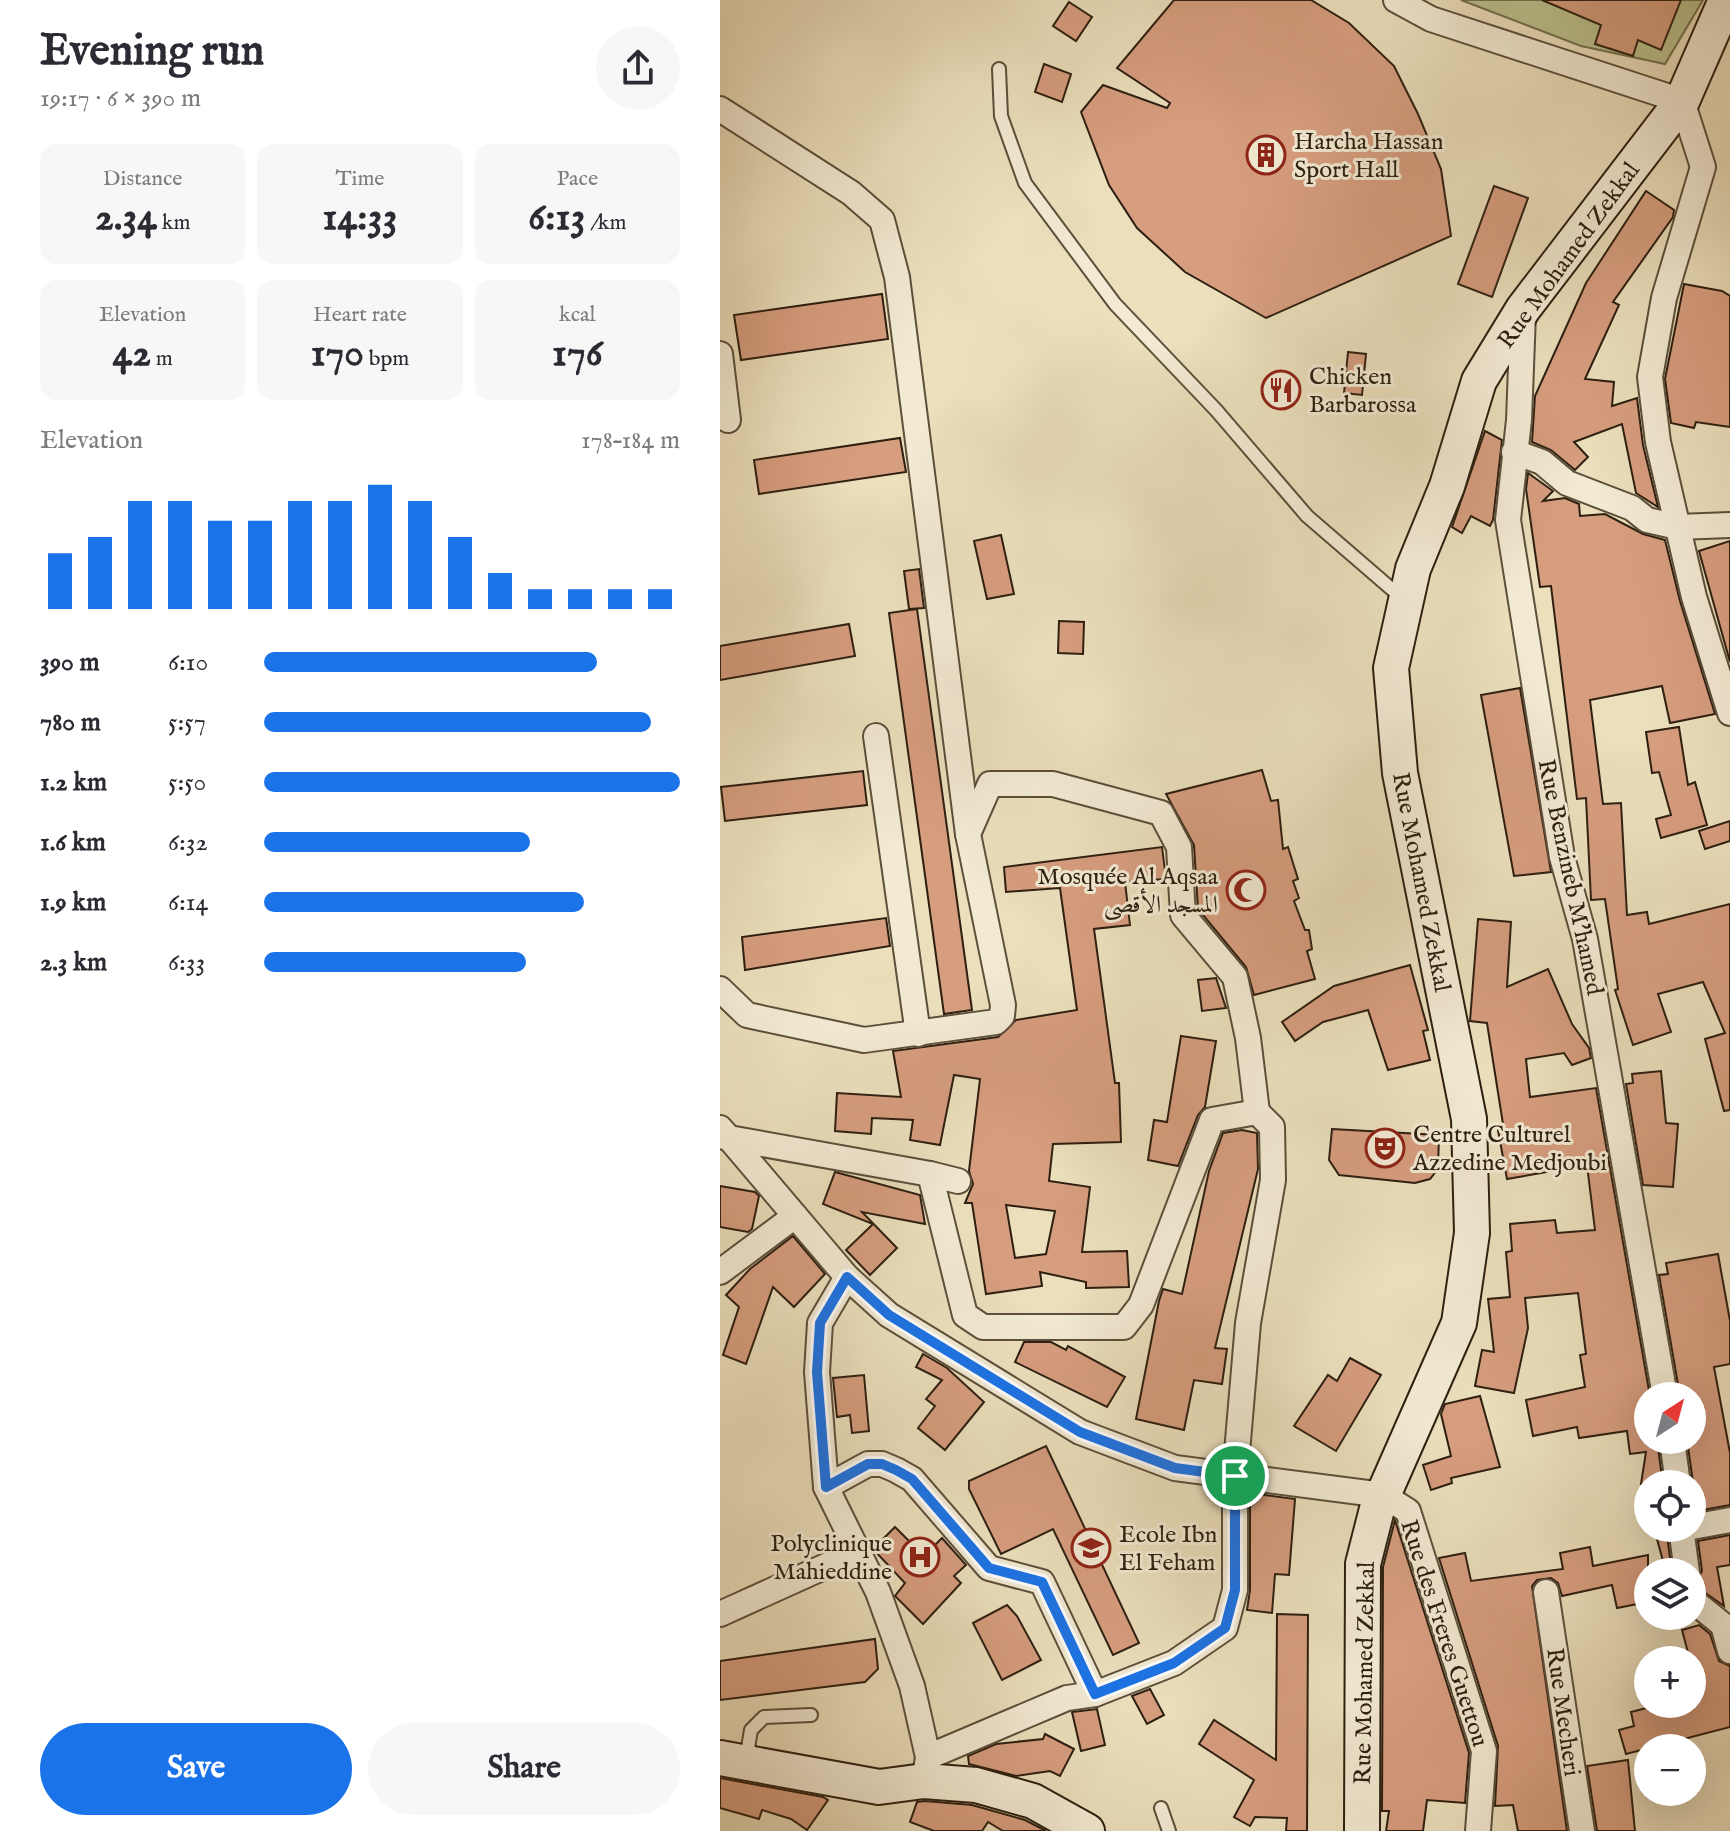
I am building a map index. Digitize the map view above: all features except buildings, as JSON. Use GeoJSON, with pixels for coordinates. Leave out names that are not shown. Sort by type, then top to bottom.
{"type":"FeatureCollection","features":[{"type":"Feature","properties":{"kind":"street"},"geometry":{"type":"LineString","coordinates":[[1396,0],[1431,19],[1682,101],[1703,167],[1664,298],[1650,377],[1658,442],[1694,597],[1730,713]]}},
{"type":"Feature","properties":{"kind":"street","name":"Rue Mohamed Zekkal"},"geometry":{"type":"LineString","coordinates":[[1362,1831],[1363,1564],[1383,1495],[1459,1323],[1472,1233],[1469,1119],[1400,773],[1391,668],[1413,569],[1447,486],[1479,381],[1523,309],[1682,101],[1727,5]]}},
{"type":"Feature","properties":{"kind":"street"},"geometry":{"type":"LineString","coordinates":[[720,109],[851,193],[882,220],[897,277],[968,834],[1003,1005],[1002,1016],[996,1022],[864,1040],[747,1015],[720,989]]}},
{"type":"Feature","properties":{"kind":"street","name":"Rue Benzineb M'hamed"},"geometry":{"type":"LineString","coordinates":[[1523,309],[1519,420],[1508,520],[1562,857],[1588,954],[1663,1382]]}},
{"type":"Feature","properties":{"kind":"street"},"geometry":{"type":"LineString","coordinates":[[720,354],[728,420]]}},
{"type":"Feature","properties":{"kind":"street"},"geometry":{"type":"LineString","coordinates":[[1514,452],[1542,462],[1567,483],[1632,508],[1647,520],[1678,527],[1730,525]]}},
{"type":"Feature","properties":{"kind":"street"},"geometry":{"type":"LineString","coordinates":[[876,736],[918,1034]]}},
{"type":"Feature","properties":{"kind":"street"},"geometry":{"type":"LineString","coordinates":[[720,1758],[879,1787],[926,1769],[1067,1698],[1095,1694],[1174,1663],[1225,1628],[1235,1590],[1235,1476],[1248,1323],[1273,1180],[1272,1127],[1257,1112],[1248,1038],[1235,977],[1183,915],[1179,847],[1161,813],[1053,784],[990,784],[968,834]]}},
{"type":"Feature","properties":{"kind":"street"},"geometry":{"type":"LineString","coordinates":[[930,1174],[965,1315],[983,1327],[1124,1327],[1141,1305],[1212,1120],[1257,1112]]}},
{"type":"Feature","properties":{"kind":"street"},"geometry":{"type":"LineString","coordinates":[[723,1134],[847,1277],[889,1315],[1080,1432],[1175,1468],[1383,1495]]}},
{"type":"Feature","properties":{"kind":"street"},"geometry":{"type":"LineString","coordinates":[[723,1134],[958,1181]]}},
{"type":"Feature","properties":{"kind":"street"},"geometry":{"type":"LineString","coordinates":[[720,1272],[795,1216]]}},
{"type":"Feature","properties":{"kind":"street"},"geometry":{"type":"LineString","coordinates":[[847,1277],[820,1323],[817,1372],[826,1487],[878,1592],[912,1686],[926,1769]]}},
{"type":"Feature","properties":{"kind":"street"},"geometry":{"type":"LineString","coordinates":[[826,1487],[868,1464],[882,1464],[912,1479],[989,1568],[1042,1582],[1095,1694]]}},
{"type":"Feature","properties":{"kind":"street","name":"Rue des Freres Guettou"},"geometry":{"type":"LineString","coordinates":[[1383,1495],[1408,1511],[1484,1751],[1478,1831]]}},
{"type":"Feature","properties":{"kind":"street"},"geometry":{"type":"LineString","coordinates":[[1706,1524],[1730,1520]]}},
{"type":"Feature","properties":{"kind":"street"},"geometry":{"type":"LineString","coordinates":[[720,1614],[857,1552]]}},
{"type":"Feature","properties":{"kind":"street","name":"Rue Mecheri"},"geometry":{"type":"LineString","coordinates":[[1546,1592],[1582,1831]]}},
{"type":"Feature","properties":{"kind":"street"},"geometry":{"type":"LineString","coordinates":[[1706,1611],[1723,1625],[1730,1651]]}},
{"type":"Feature","properties":{"kind":"street"},"geometry":{"type":"LineString","coordinates":[[926,1769],[1033,1801],[1087,1831]]}},
{"type":"Feature","properties":{"kind":"lane"},"geometry":{"type":"LineString","coordinates":[[999,69],[1001,116],[1025,183],[1115,304],[1216,410],[1307,516],[1406,601]]}},
{"type":"Feature","properties":{"kind":"lane"},"geometry":{"type":"LineString","coordinates":[[766,1767],[748,1748],[751,1730],[764,1717],[811,1715]]}},
{"type":"Feature","properties":{"kind":"lane"},"geometry":{"type":"LineString","coordinates":[[1161,1808],[1169,1831]]}},
{"type":"Feature","properties":{"kind":"green space"},"geometry":{"type":"Polygon","coordinates":[[[1461,0],[1703,0],[1665,64],[1581,46],[1461,0]]]}},
{"type":"Feature","properties":{"kind":"place","name":"Harcha Hassan Sport Hall"},"geometry":{"type":"Point","coordinates":[1266,155]}},
{"type":"Feature","properties":{"kind":"place","name":"Chicken Barbarossa"},"geometry":{"type":"Point","coordinates":[1281,390]}},
{"type":"Feature","properties":{"kind":"place","name":"Mosquée Al Aqsaa المسجد الأقصى"},"geometry":{"type":"Point","coordinates":[1246,890]}},
{"type":"Feature","properties":{"kind":"place","name":"Centre Culturel Azzedine Medjoubi"},"geometry":{"type":"Point","coordinates":[1385,1148]}},
{"type":"Feature","properties":{"kind":"place","name":"Ecole Ibn El Feham"},"geometry":{"type":"Point","coordinates":[1091,1548]}},
{"type":"Feature","properties":{"kind":"place","name":"Polyclinique Mahieddine"},"geometry":{"type":"Point","coordinates":[920,1557]}},
{"type":"Feature","properties":{"kind":"route"},"geometry":{"type":"LineString","coordinates":[[847,1277],[889,1315],[1080,1432],[1175,1468],[1235,1476],[1235,1590],[1225,1628],[1174,1663],[1095,1694],[1042,1582],[989,1568],[912,1479],[882,1464],[868,1464],[826,1487],[817,1372],[820,1323],[847,1277]]}}]}
